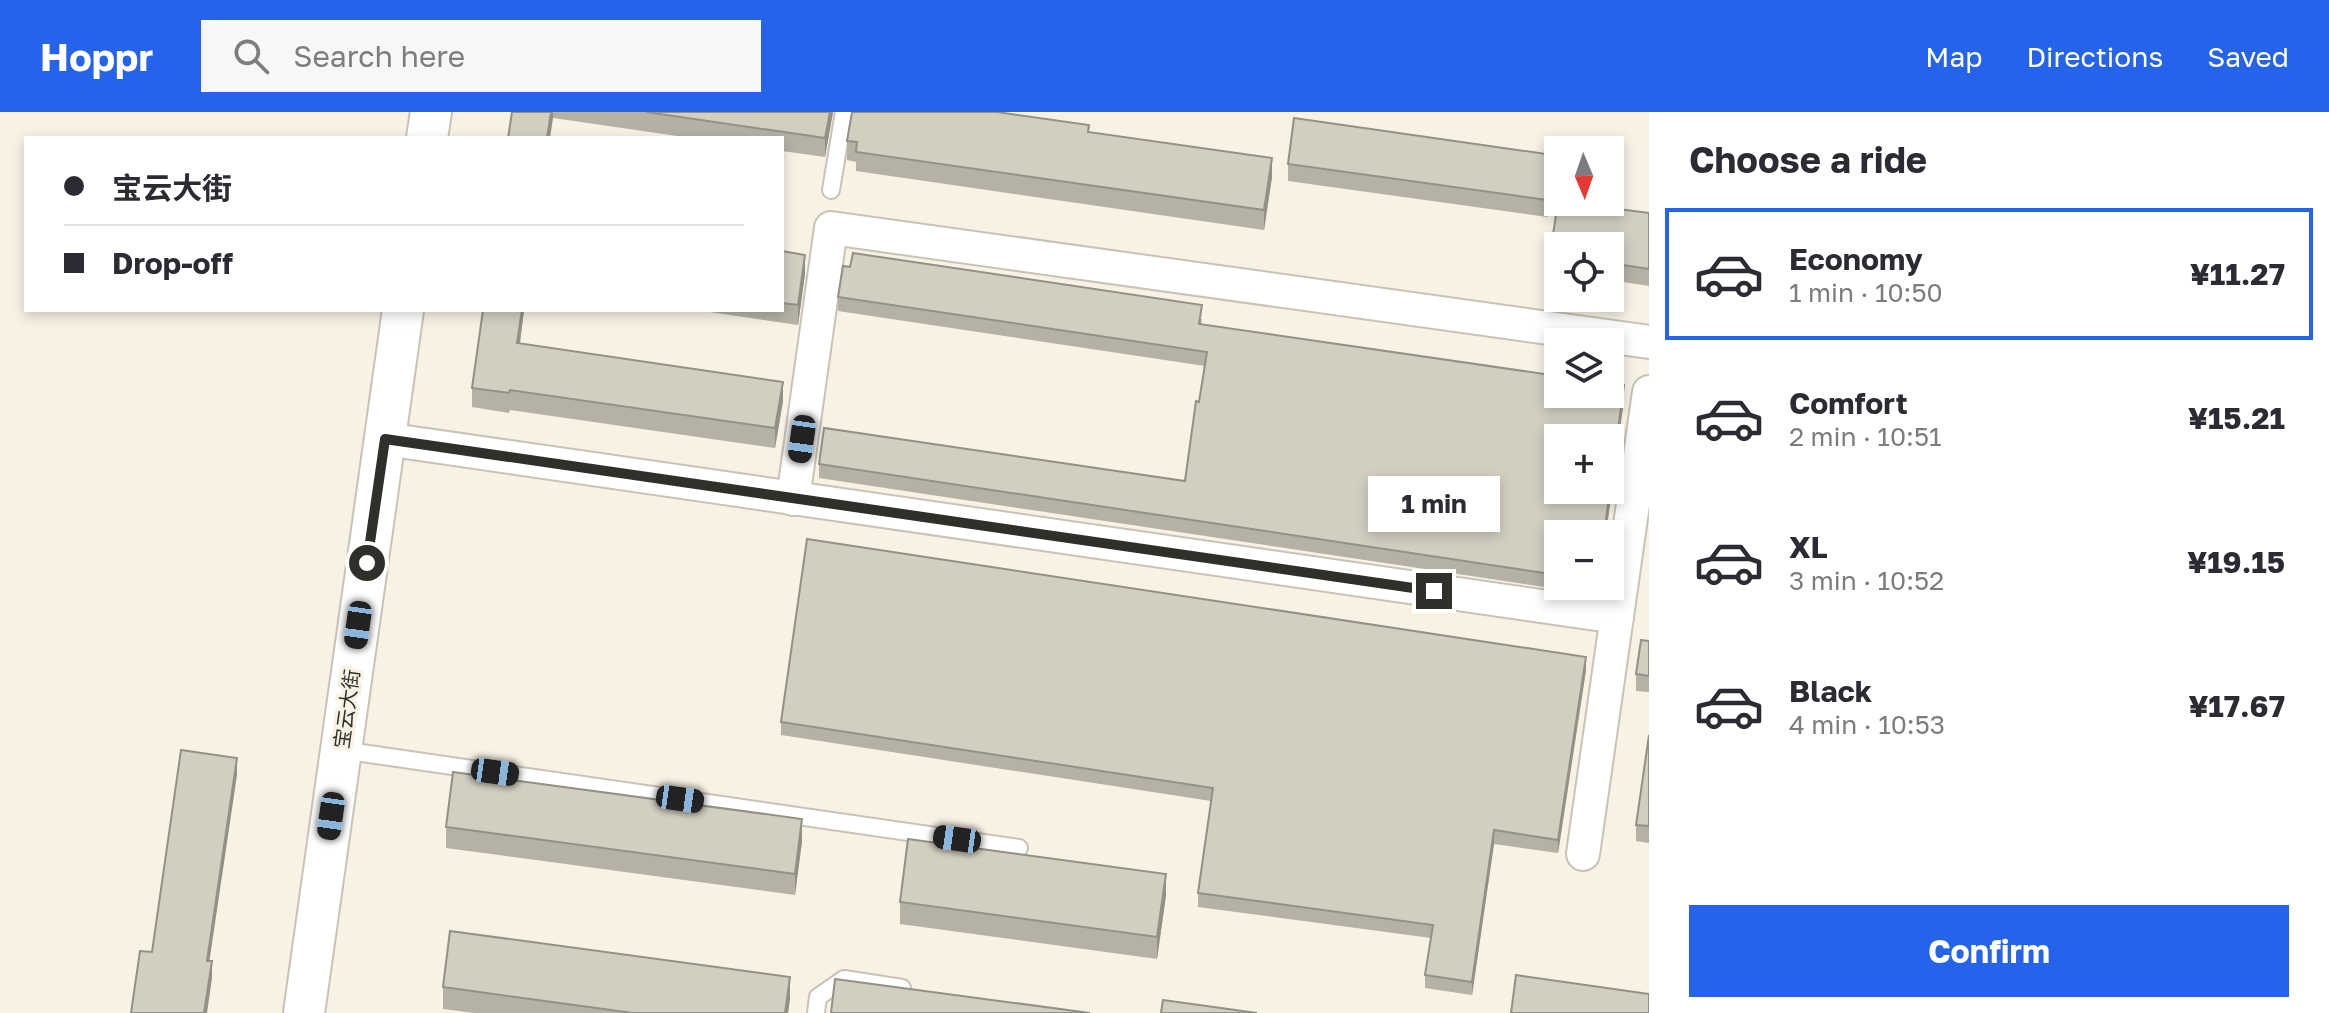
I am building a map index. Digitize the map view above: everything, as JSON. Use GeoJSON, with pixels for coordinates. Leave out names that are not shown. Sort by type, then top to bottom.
{"type":"FeatureCollection","features":[{"type":"Feature","properties":{"kind":"street"},"geometry":{"type":"LineString","coordinates":[[427,136],[431,112]]}},
{"type":"Feature","properties":{"kind":"street"},"geometry":{"type":"LineString","coordinates":[[793,499],[831,228],[1649,342]]}},
{"type":"Feature","properties":{"kind":"street","name":"宝云大街"},"geometry":{"type":"LineString","coordinates":[[304,1013],[403,312]]}},
{"type":"Feature","properties":{"kind":"street"},"geometry":{"type":"LineString","coordinates":[[1583,854],[1649,392]]}},
{"type":"Feature","properties":{"kind":"street"},"geometry":{"type":"LineString","coordinates":[[385,439],[1617,617]]}},
{"type":"Feature","properties":{"kind":"lane"},"geometry":{"type":"LineString","coordinates":[[831,190],[844,112]]}},
{"type":"Feature","properties":{"kind":"lane"},"geometry":{"type":"LineString","coordinates":[[341,750],[1019,848]]}},
{"type":"Feature","properties":{"kind":"lane"},"geometry":{"type":"LineString","coordinates":[[816,1013],[818,997],[844,979],[919,990]]}},
{"type":"Feature","properties":{"kind":"building"},"geometry":{"type":"Polygon","coordinates":[[[512,112],[551,112],[547,136],[508,136],[512,112]]]}},
{"type":"Feature","properties":{"kind":"building"},"geometry":{"type":"Polygon","coordinates":[[[646,112],[830,112],[825,138],[646,112]]]}},
{"type":"Feature","properties":{"kind":"building"},"geometry":{"type":"Polygon","coordinates":[[[852,112],[997,112],[1089,125],[1088,132],[1272,158],[1264,210],[856,152],[857,142],[847,141],[852,112]]]}},
{"type":"Feature","properties":{"kind":"building"},"geometry":{"type":"Polygon","coordinates":[[[1294,118],[1544,154],[1544,200],[1288,164],[1294,118]]]}},
{"type":"Feature","properties":{"kind":"building"},"geometry":{"type":"Polygon","coordinates":[[[1624,210],[1649,213],[1649,269],[1624,265],[1624,232],[1553,232],[1556,216],[1624,216],[1624,210]]]}},
{"type":"Feature","properties":{"kind":"building"},"geometry":{"type":"Polygon","coordinates":[[[784,251],[805,255],[798,305],[784,303],[784,251]]]}},
{"type":"Feature","properties":{"kind":"building"},"geometry":{"type":"Polygon","coordinates":[[[853,253],[1202,305],[1199,324],[1544,374],[1544,408],[1621,408],[1619,424],[1544,424],[1544,504],[1608,504],[1606,520],[1544,520],[1544,573],[819,464],[824,428],[1185,481],[1196,401],[1199,402],[1207,352],[838,297],[843,266],[850,267],[853,253]]]}},
{"type":"Feature","properties":{"kind":"building"},"geometry":{"type":"Polygon","coordinates":[[[483,312],[522,312],[517,343],[783,382],[775,428],[510,390],[509,393],[472,388],[483,312]]]}},
{"type":"Feature","properties":{"kind":"building"},"geometry":{"type":"Polygon","coordinates":[[[807,539],[1586,657],[1558,840],[1494,830],[1472,982],[1425,975],[1433,925],[1198,893],[1213,788],[781,722],[807,539]]]}},
{"type":"Feature","properties":{"kind":"building"},"geometry":{"type":"Polygon","coordinates":[[[1641,640],[1649,641],[1649,676],[1636,674],[1641,640]]]}},
{"type":"Feature","properties":{"kind":"building"},"geometry":{"type":"Polygon","coordinates":[[[1649,735],[1649,826],[1636,825],[1649,735]]]}},
{"type":"Feature","properties":{"kind":"building"},"geometry":{"type":"Polygon","coordinates":[[[181,750],[237,758],[207,961],[212,961],[204,1013],[131,1013],[140,951],[152,952],[181,750]]]}},
{"type":"Feature","properties":{"kind":"building"},"geometry":{"type":"Polygon","coordinates":[[[453,772],[802,819],[795,874],[446,827],[453,772]]]}},
{"type":"Feature","properties":{"kind":"building"},"geometry":{"type":"Polygon","coordinates":[[[908,839],[1166,874],[1157,937],[900,902],[908,839]]]}},
{"type":"Feature","properties":{"kind":"building"},"geometry":{"type":"Polygon","coordinates":[[[450,931],[790,977],[785,1013],[633,1013],[443,987],[450,931]]]}},
{"type":"Feature","properties":{"kind":"building"},"geometry":{"type":"Polygon","coordinates":[[[1516,975],[1649,994],[1649,1013],[1511,1013],[1516,975]]]}},
{"type":"Feature","properties":{"kind":"building"},"geometry":{"type":"Polygon","coordinates":[[[835,979],[1090,1013],[831,1013],[835,979]]]}},
{"type":"Feature","properties":{"kind":"building"},"geometry":{"type":"Polygon","coordinates":[[[1163,1000],[1257,1013],[1161,1013],[1163,1000]]]}},
{"type":"Feature","properties":{"kind":"route"},"geometry":{"type":"LineString","coordinates":[[367,563],[385,439],[1434,591]]}}]}
